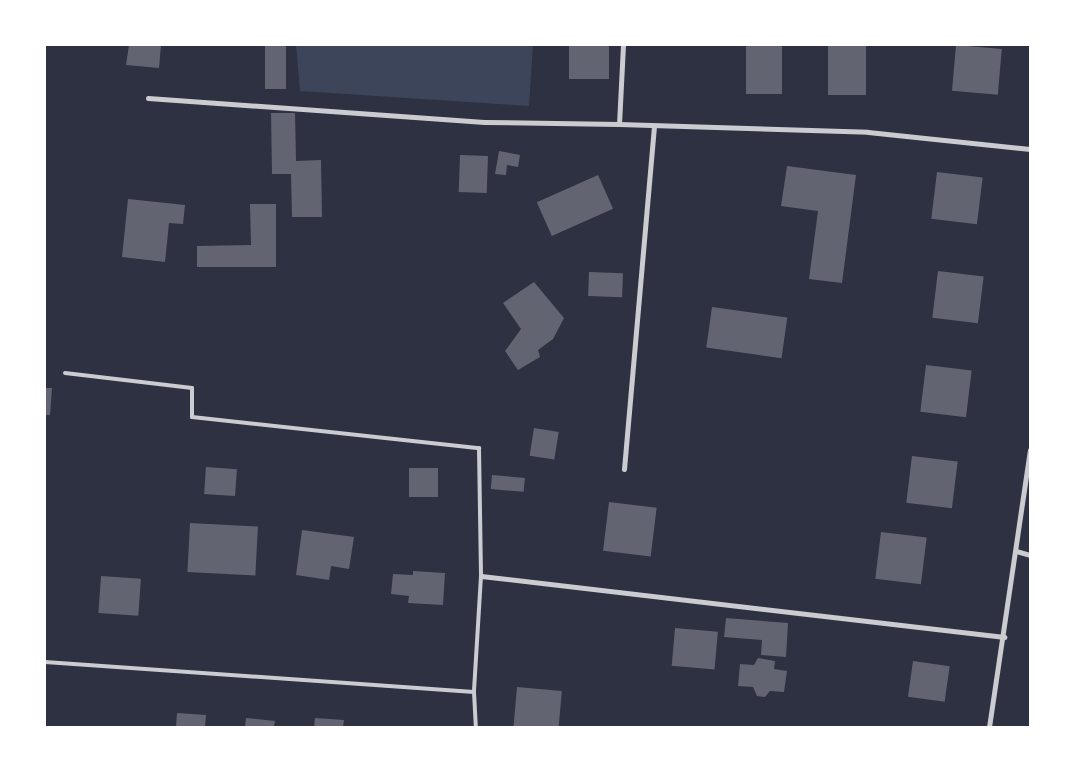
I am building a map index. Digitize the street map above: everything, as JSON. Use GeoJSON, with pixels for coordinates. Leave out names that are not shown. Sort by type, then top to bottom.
{"type":"FeatureCollection","features":[{"type":"Feature","properties":{"kind":"street"},"geometry":{"type":"LineString","coordinates":[[619,124],[623,45]]}},
{"type":"Feature","properties":{"kind":"street"},"geometry":{"type":"LineString","coordinates":[[148,98],[484,122],[619,124],[868,132],[1030,149]]}},
{"type":"Feature","properties":{"kind":"street"},"geometry":{"type":"LineString","coordinates":[[624,469],[654,126]]}},
{"type":"Feature","properties":{"kind":"street"},"geometry":{"type":"LineString","coordinates":[[989,727],[1004,637],[1030,450]]}},
{"type":"Feature","properties":{"kind":"street"},"geometry":{"type":"LineString","coordinates":[[1016,551],[1030,555]]}},
{"type":"Feature","properties":{"kind":"street"},"geometry":{"type":"LineString","coordinates":[[481,576],[1004,637]]}},
{"type":"Feature","properties":{"kind":"lane"},"geometry":{"type":"LineString","coordinates":[[65,373],[192,388],[192,417],[479,448],[481,576],[474,692],[476,727]]}},
{"type":"Feature","properties":{"kind":"lane"},"geometry":{"type":"LineString","coordinates":[[45,662],[474,692]]}},
{"type":"Feature","properties":{"kind":"shaded area"},"geometry":{"type":"Polygon","coordinates":[[[296,45],[533,45],[529,106],[300,91],[296,45]]]}},
{"type":"Feature","properties":{"kind":"building"},"geometry":{"type":"Polygon","coordinates":[[[129,45],[161,45],[159,68],[126,65],[129,45]]]}},
{"type":"Feature","properties":{"kind":"building"},"geometry":{"type":"Polygon","coordinates":[[[265,45],[286,45],[286,89],[265,89],[265,45]]]}},
{"type":"Feature","properties":{"kind":"building"},"geometry":{"type":"Polygon","coordinates":[[[569,45],[609,45],[609,79],[569,79],[569,45]]]}},
{"type":"Feature","properties":{"kind":"building"},"geometry":{"type":"Polygon","coordinates":[[[746,45],[782,45],[782,94],[746,94],[746,45]]]}},
{"type":"Feature","properties":{"kind":"building"},"geometry":{"type":"Polygon","coordinates":[[[828,45],[866,45],[866,95],[828,95],[828,45]]]}},
{"type":"Feature","properties":{"kind":"building"},"geometry":{"type":"Polygon","coordinates":[[[956,45],[1002,49],[998,95],[952,91],[956,45]]]}},
{"type":"Feature","properties":{"kind":"building"},"geometry":{"type":"Polygon","coordinates":[[[271,113],[295,113],[296,161],[321,160],[322,217],[292,217],[291,174],[272,174],[271,113]]]}},
{"type":"Feature","properties":{"kind":"building"},"geometry":{"type":"Polygon","coordinates":[[[499,151],[520,155],[518,167],[507,165],[506,175],[495,174],[499,151]]]}},
{"type":"Feature","properties":{"kind":"building"},"geometry":{"type":"Polygon","coordinates":[[[460,155],[488,156],[487,193],[459,192],[460,155]]]}},
{"type":"Feature","properties":{"kind":"building"},"geometry":{"type":"Polygon","coordinates":[[[787,166],[856,175],[842,283],[809,279],[818,211],[781,206],[787,166]]]}},
{"type":"Feature","properties":{"kind":"building"},"geometry":{"type":"Polygon","coordinates":[[[937,172],[983,178],[977,224],[931,219],[937,172]]]}},
{"type":"Feature","properties":{"kind":"building"},"geometry":{"type":"Polygon","coordinates":[[[598,175],[613,209],[552,236],[537,202],[598,175]]]}},
{"type":"Feature","properties":{"kind":"building"},"geometry":{"type":"Polygon","coordinates":[[[128,199],[185,205],[183,224],[169,223],[165,262],[122,257],[128,199]]]}},
{"type":"Feature","properties":{"kind":"building"},"geometry":{"type":"Polygon","coordinates":[[[250,204],[276,204],[276,267],[197,267],[197,246],[251,245],[250,204]]]}},
{"type":"Feature","properties":{"kind":"building"},"geometry":{"type":"Polygon","coordinates":[[[938,271],[984,277],[978,323],[932,318],[938,271]]]}},
{"type":"Feature","properties":{"kind":"building"},"geometry":{"type":"Polygon","coordinates":[[[589,272],[623,273],[622,297],[588,296],[589,272]]]}},
{"type":"Feature","properties":{"kind":"building"},"geometry":{"type":"Polygon","coordinates":[[[534,282],[564,318],[553,339],[538,350],[540,357],[518,370],[505,351],[521,329],[503,303],[534,282]]]}},
{"type":"Feature","properties":{"kind":"building"},"geometry":{"type":"Polygon","coordinates":[[[712,307],[787,318],[782,358],[706,348],[712,307]]]}},
{"type":"Feature","properties":{"kind":"building"},"geometry":{"type":"Polygon","coordinates":[[[926,365],[972,371],[966,417],[920,412],[926,365]]]}},
{"type":"Feature","properties":{"kind":"building"},"geometry":{"type":"Polygon","coordinates":[[[45,388],[52,388],[50,415],[45,415],[45,388]]]}},
{"type":"Feature","properties":{"kind":"building"},"geometry":{"type":"Polygon","coordinates":[[[534,428],[559,432],[554,460],[530,456],[534,428]]]}},
{"type":"Feature","properties":{"kind":"building"},"geometry":{"type":"Polygon","coordinates":[[[912,456],[958,462],[952,508],[906,503],[912,456]]]}},
{"type":"Feature","properties":{"kind":"building"},"geometry":{"type":"Polygon","coordinates":[[[206,467],[237,469],[235,496],[204,494],[206,467]]]}},
{"type":"Feature","properties":{"kind":"building"},"geometry":{"type":"Polygon","coordinates":[[[409,468],[438,468],[438,497],[409,497],[409,468]]]}},
{"type":"Feature","properties":{"kind":"building"},"geometry":{"type":"Polygon","coordinates":[[[492,475],[525,478],[524,492],[491,489],[492,475]]]}},
{"type":"Feature","properties":{"kind":"building"},"geometry":{"type":"Polygon","coordinates":[[[609,502],[657,508],[651,556],[603,551],[609,502]]]}},
{"type":"Feature","properties":{"kind":"building"},"geometry":{"type":"Polygon","coordinates":[[[190,523],[258,527],[255,575],[187,572],[190,523]]]}},
{"type":"Feature","properties":{"kind":"building"},"geometry":{"type":"Polygon","coordinates":[[[302,530],[354,537],[349,569],[331,566],[329,580],[296,575],[302,530]]]}},
{"type":"Feature","properties":{"kind":"building"},"geometry":{"type":"Polygon","coordinates":[[[881,532],[927,538],[921,584],[875,579],[881,532]]]}},
{"type":"Feature","properties":{"kind":"building"},"geometry":{"type":"Polygon","coordinates":[[[413,571],[445,573],[443,605],[408,603],[409,596],[391,594],[393,574],[413,575],[413,571]]]}},
{"type":"Feature","properties":{"kind":"building"},"geometry":{"type":"Polygon","coordinates":[[[101,576],[141,579],[138,616],[98,613],[101,576]]]}},
{"type":"Feature","properties":{"kind":"building"},"geometry":{"type":"Polygon","coordinates":[[[726,618],[788,623],[786,657],[761,655],[762,640],[724,637],[726,618]]]}},
{"type":"Feature","properties":{"kind":"building"},"geometry":{"type":"Polygon","coordinates":[[[675,628],[718,632],[715,670],[672,666],[675,628]]]}},
{"type":"Feature","properties":{"kind":"building"},"geometry":{"type":"Polygon","coordinates":[[[758,658],[775,661],[774,669],[787,671],[784,692],[770,691],[765,697],[757,696],[753,687],[738,686],[740,664],[754,665],[758,658]]]}},
{"type":"Feature","properties":{"kind":"building"},"geometry":{"type":"Polygon","coordinates":[[[913,661],[950,666],[945,702],[908,697],[913,661]]]}},
{"type":"Feature","properties":{"kind":"building"},"geometry":{"type":"Polygon","coordinates":[[[517,687],[562,691],[559,727],[514,727],[517,687]]]}},
{"type":"Feature","properties":{"kind":"building"},"geometry":{"type":"Polygon","coordinates":[[[177,713],[206,715],[205,727],[176,727],[177,713]]]}},
{"type":"Feature","properties":{"kind":"building"},"geometry":{"type":"Polygon","coordinates":[[[246,718],[275,721],[274,727],[245,727],[246,718]]]}},
{"type":"Feature","properties":{"kind":"building"},"geometry":{"type":"Polygon","coordinates":[[[315,718],[344,720],[343,727],[314,727],[315,718]]]}}]}
